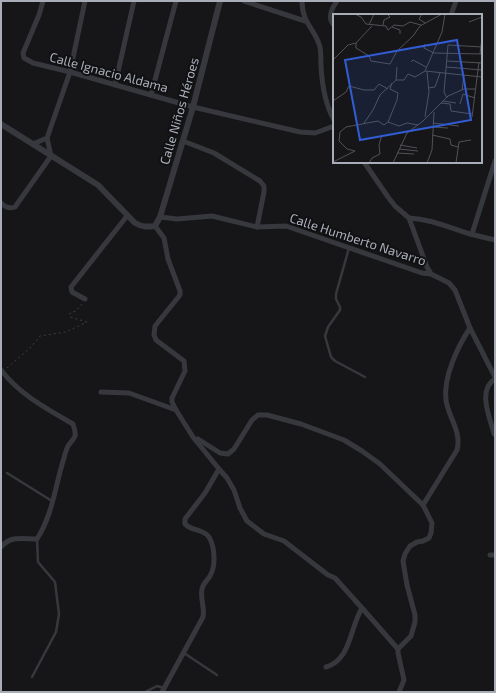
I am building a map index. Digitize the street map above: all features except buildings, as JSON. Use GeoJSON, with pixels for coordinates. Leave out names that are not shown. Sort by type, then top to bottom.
{"type":"FeatureCollection","features":[{"type":"Feature","properties":{"kind":"street","name":"Calle Ignacio Aldama"},"geometry":{"type":"LineString","coordinates":[[42,1],[39,15],[23,53],[24,58],[33,63],[193,107],[300,132],[315,133],[333,126]]}},
{"type":"Feature","properties":{"kind":"street"},"geometry":{"type":"LineString","coordinates":[[1,203],[5,207],[15,208],[51,156],[47,138],[70,72],[85,1]]}},
{"type":"Feature","properties":{"kind":"street"},"geometry":{"type":"LineString","coordinates":[[115,85],[134,1]]}},
{"type":"Feature","properties":{"kind":"street"},"geometry":{"type":"LineString","coordinates":[[151,95],[176,1]]}},
{"type":"Feature","properties":{"kind":"street","name":"Calle Niños Héroes"},"geometry":{"type":"LineString","coordinates":[[155,226],[160,217],[193,107],[220,1]]}},
{"type":"Feature","properties":{"kind":"street"},"geometry":{"type":"LineString","coordinates":[[244,1],[305,21]]}},
{"type":"Feature","properties":{"kind":"street"},"geometry":{"type":"LineString","coordinates":[[302,1],[305,21],[316,36],[320,48],[323,87],[333,118]]}},
{"type":"Feature","properties":{"kind":"street"},"geometry":{"type":"LineString","coordinates":[[333,24],[330,19],[337,1]]}},
{"type":"Feature","properties":{"kind":"street"},"geometry":{"type":"LineString","coordinates":[[451,14],[456,1]]}},
{"type":"Feature","properties":{"kind":"street"},"geometry":{"type":"LineString","coordinates":[[1,124],[98,185],[128,216],[141,226],[155,226],[164,238],[168,259],[180,291],[180,295],[155,326],[154,331],[156,340],[184,361],[185,371],[172,398],[172,402],[176,410],[193,437],[227,478],[234,490],[240,508],[247,521],[272,538],[284,541],[334,578],[398,649],[404,680],[399,692]]}},
{"type":"Feature","properties":{"kind":"street"},"geometry":{"type":"LineString","coordinates":[[33,144],[47,138]]}},
{"type":"Feature","properties":{"kind":"street"},"geometry":{"type":"LineString","coordinates":[[183,141],[214,153],[260,181],[264,186],[264,192],[257,227]]}},
{"type":"Feature","properties":{"kind":"street"},"geometry":{"type":"LineString","coordinates":[[472,234],[495,161]]}},
{"type":"Feature","properties":{"kind":"street"},"geometry":{"type":"LineString","coordinates":[[366,163],[395,206],[409,218],[431,274]]}},
{"type":"Feature","properties":{"kind":"street"},"geometry":{"type":"LineString","coordinates":[[85,299],[72,292],[71,290],[74,283],[128,216]]}},
{"type":"Feature","properties":{"kind":"street","name":"Calle Humberto Navarro"},"geometry":{"type":"LineString","coordinates":[[160,217],[177,219],[212,216],[257,227],[286,226],[422,273],[431,274],[449,283],[455,290],[470,328],[495,378]]}},
{"type":"Feature","properties":{"kind":"street"},"geometry":{"type":"LineString","coordinates":[[409,218],[436,222],[495,240]]}},
{"type":"Feature","properties":{"kind":"street"},"geometry":{"type":"LineString","coordinates":[[423,505],[457,450],[459,443],[458,434],[446,400],[446,388],[461,342],[470,328]]}},
{"type":"Feature","properties":{"kind":"street"},"geometry":{"type":"LineString","coordinates":[[1,546],[10,539],[18,537],[37,539],[48,518],[68,446],[75,436],[73,424],[38,404],[21,391],[2,371]]}},
{"type":"Feature","properties":{"kind":"street"},"geometry":{"type":"LineString","coordinates":[[494,434],[485,396],[489,385],[495,378]]}},
{"type":"Feature","properties":{"kind":"street"},"geometry":{"type":"LineString","coordinates":[[101,392],[129,393],[176,410]]}},
{"type":"Feature","properties":{"kind":"street"},"geometry":{"type":"LineString","coordinates":[[193,437],[220,453],[228,454],[234,450],[252,420],[258,415],[266,415],[301,424],[344,440],[362,451],[380,464],[423,505],[432,523],[432,528],[429,538],[416,542],[410,546],[403,561],[407,585],[415,615],[415,622],[411,636],[398,649]]}},
{"type":"Feature","properties":{"kind":"street"},"geometry":{"type":"LineString","coordinates":[[163,690],[203,616],[204,610],[201,591],[203,584],[212,571],[214,564],[213,552],[208,537],[203,532],[187,527],[185,524],[185,519],[205,493],[219,469]]}},
{"type":"Feature","properties":{"kind":"street"},"geometry":{"type":"LineString","coordinates":[[326,667],[338,662],[343,654],[349,643],[358,614],[362,608]]}},
{"type":"Feature","properties":{"kind":"lane"},"geometry":{"type":"LineString","coordinates":[[349,248],[336,294],[336,299],[340,310],[328,327],[325,336],[331,357],[335,361],[365,377]]}},
{"type":"Feature","properties":{"kind":"lane"},"geometry":{"type":"LineString","coordinates":[[7,473],[53,502]]}},
{"type":"Feature","properties":{"kind":"lane"},"geometry":{"type":"LineString","coordinates":[[32,677],[56,632],[59,614],[55,582],[38,562],[37,539]]}},
{"type":"Feature","properties":{"kind":"lane"},"geometry":{"type":"LineString","coordinates":[[184,653],[216,674]]}},
{"type":"Feature","properties":{"kind":"lane"},"geometry":{"type":"LineString","coordinates":[[145,692],[157,686],[163,690]]}},
{"type":"Feature","properties":{"kind":"path"},"geometry":{"type":"LineString","coordinates":[[2,371],[30,348],[40,336],[66,332],[87,322],[69,315],[70,313],[76,311],[85,299]]}}]}
